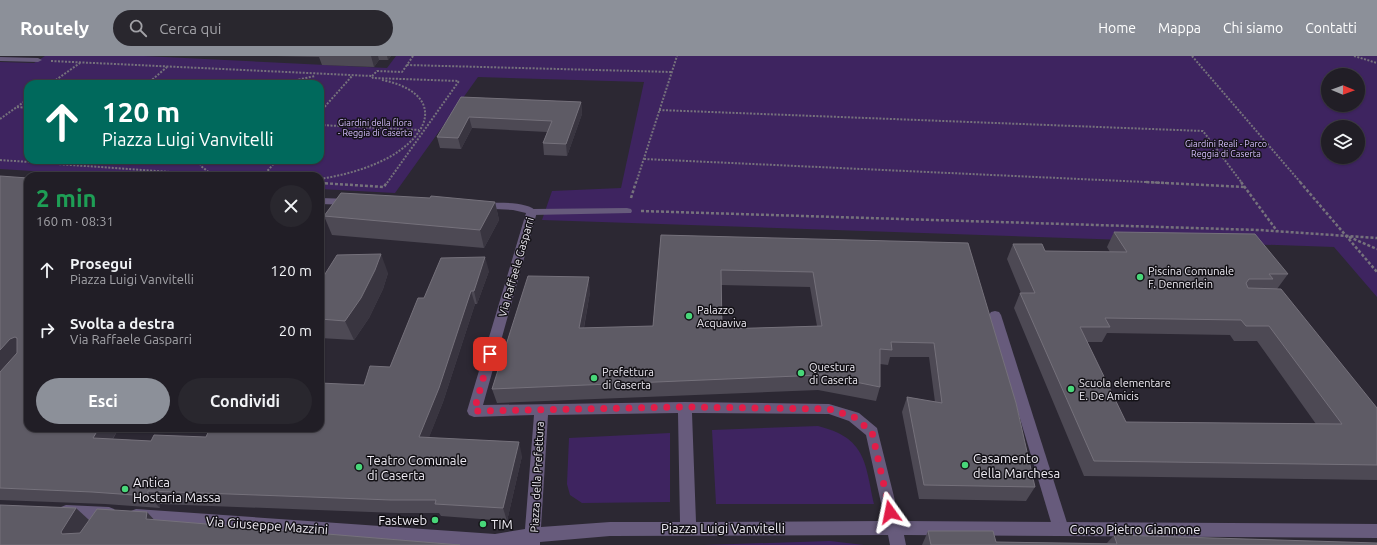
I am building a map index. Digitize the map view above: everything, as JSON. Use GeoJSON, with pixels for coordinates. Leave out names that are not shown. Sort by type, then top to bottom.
{"type":"FeatureCollection","features":[{"type":"Feature","properties":{"kind":"street"},"geometry":{"type":"LineString","coordinates":[[0,59],[38,60]]}},
{"type":"Feature","properties":{"kind":"street"},"geometry":{"type":"LineString","coordinates":[[324,201],[364,203]]}},
{"type":"Feature","properties":{"kind":"street","name":"Via Raffaele Gasparri"},"geometry":{"type":"LineString","coordinates":[[465,205],[525,208],[532,212],[474,411],[541,409]]}},
{"type":"Feature","properties":{"kind":"street"},"geometry":{"type":"LineString","coordinates":[[532,212],[627,211]]}},
{"type":"Feature","properties":{"kind":"street"},"geometry":{"type":"LineString","coordinates":[[995,315],[1061,529]]}},
{"type":"Feature","properties":{"kind":"street"},"geometry":{"type":"LineString","coordinates":[[685,407],[688,528]]}},
{"type":"Feature","properties":{"kind":"street","name":"Piazza della Prefettura"},"geometry":{"type":"LineString","coordinates":[[533,540],[541,409],[685,407],[829,409],[854,417],[872,432],[894,528]]}},
{"type":"Feature","properties":{"kind":"street","name":"Via Giuseppe Mazzini"},"geometry":{"type":"LineString","coordinates":[[52,511],[101,520],[495,541],[533,540]]}},
{"type":"Feature","properties":{"kind":"street"},"geometry":{"type":"LineString","coordinates":[[894,528],[898,545]]}},
{"type":"Feature","properties":{"kind":"street","name":"Corso Pietro Giannone"},"geometry":{"type":"LineString","coordinates":[[894,528],[1377,531]]}},
{"type":"Feature","properties":{"kind":"street","name":"Piazza Luigi Vanvitelli"},"geometry":{"type":"LineString","coordinates":[[533,540],[610,529],[894,528]]}},
{"type":"Feature","properties":{"kind":"path"},"geometry":{"type":"LineString","coordinates":[[373,77],[377,71],[402,72],[413,56]]}},
{"type":"Feature","properties":{"kind":"path"},"geometry":{"type":"LineString","coordinates":[[677,56],[627,211],[1277,232],[1377,238]]}},
{"type":"Feature","properties":{"kind":"path"},"geometry":{"type":"LineString","coordinates":[[1192,56],[1377,272]]}},
{"type":"Feature","properties":{"kind":"path"},"geometry":{"type":"LineString","coordinates":[[1354,56],[1377,63]]}},
{"type":"Feature","properties":{"kind":"path"},"geometry":{"type":"LineString","coordinates":[[38,60],[459,81],[384,187],[324,184]]}},
{"type":"Feature","properties":{"kind":"path"},"geometry":{"type":"LineString","coordinates":[[56,80],[80,63]]}},
{"type":"Feature","properties":{"kind":"path"},"geometry":{"type":"LineString","coordinates":[[407,65],[672,72]]}},
{"type":"Feature","properties":{"kind":"path"},"geometry":{"type":"LineString","coordinates":[[152,80],[168,67]]}},
{"type":"Feature","properties":{"kind":"path"},"geometry":{"type":"LineString","coordinates":[[298,80],[322,75]]}},
{"type":"Feature","properties":{"kind":"path"},"geometry":{"type":"LineString","coordinates":[[324,108],[352,76]]}},
{"type":"Feature","properties":{"kind":"path"},"geometry":{"type":"LineString","coordinates":[[324,178],[357,170],[378,162],[406,145],[420,130],[425,118],[425,106],[419,96],[407,88],[373,77]]}},
{"type":"Feature","properties":{"kind":"path"},"geometry":{"type":"LineString","coordinates":[[0,119],[24,102]]}},
{"type":"Feature","properties":{"kind":"path"},"geometry":{"type":"LineString","coordinates":[[17,107],[24,108]]}},
{"type":"Feature","properties":{"kind":"path"},"geometry":{"type":"LineString","coordinates":[[660,110],[1203,131],[1277,232]]}},
{"type":"Feature","properties":{"kind":"path"},"geometry":{"type":"LineString","coordinates":[[324,125],[424,130]]}},
{"type":"Feature","properties":{"kind":"path"},"geometry":{"type":"LineString","coordinates":[[644,159],[1244,187]]}},
{"type":"Feature","properties":{"kind":"path"},"geometry":{"type":"LineString","coordinates":[[0,160],[24,162]]}},
{"type":"Feature","properties":{"kind":"path"},"geometry":{"type":"LineString","coordinates":[[51,164],[168,172]]}},
{"type":"Feature","properties":{"kind":"path"},"geometry":{"type":"LineString","coordinates":[[200,164],[208,172]]}},
{"type":"Feature","properties":{"kind":"path"},"geometry":{"type":"LineString","coordinates":[[266,172],[274,164]]}},
{"type":"Feature","properties":{"kind":"path"},"geometry":{"type":"LineString","coordinates":[[1347,236],[1377,249]]}},
{"type":"Feature","properties":{"kind":"green space","name":"Giardini Reali - Parco Reggia di Caserta"},"geometry":{"type":"Polygon","coordinates":[[[45,56],[144,56],[387,68],[396,56],[1377,56],[1377,297],[1334,247],[542,220],[552,191],[621,188],[644,82],[478,77],[395,193],[324,189],[324,172],[48,172],[0,169],[0,62],[34,63],[45,56]]]}},
{"type":"Feature","properties":{"kind":"green space"},"geometry":{"type":"Polygon","coordinates":[[[818,426],[846,437],[861,454],[865,464],[874,504],[716,504],[712,430],[818,426]]]}},
{"type":"Feature","properties":{"kind":"green space"},"geometry":{"type":"Polygon","coordinates":[[[670,433],[670,502],[582,503],[570,495],[567,484],[569,438],[670,433]]]}},
{"type":"Feature","properties":{"kind":"green space"},"geometry":{"type":"Polygon","coordinates":[[[830,541],[864,545],[703,545],[830,541]]]}},
{"type":"Feature","properties":{"kind":"building"},"geometry":{"type":"Polygon","coordinates":[[[461,97],[581,102],[566,144],[543,143],[552,121],[469,117],[458,138],[437,137],[461,97]]]}},
{"type":"Feature","properties":{"kind":"building"},"geometry":{"type":"Polygon","coordinates":[[[0,176],[24,178],[24,432],[97,432],[93,438],[151,441],[154,435],[206,437],[208,432],[324,432],[324,383],[364,385],[370,366],[390,367],[418,298],[424,298],[441,258],[485,257],[474,291],[471,291],[439,388],[419,437],[519,442],[503,508],[435,504],[436,500],[391,500],[148,491],[148,496],[0,488],[0,372],[17,353],[17,338],[15,337],[10,339],[0,350],[0,176]]]}},
{"type":"Feature","properties":{"kind":"building"},"geometry":{"type":"Polygon","coordinates":[[[341,193],[430,198],[431,196],[495,202],[480,230],[324,216],[341,193]]]}},
{"type":"Feature","properties":{"kind":"building"},"geometry":{"type":"Polygon","coordinates":[[[1114,232],[1255,234],[1288,274],[1269,274],[1273,279],[1249,279],[1246,283],[1248,288],[1281,289],[1377,408],[1377,465],[1094,461],[1020,293],[1035,293],[1013,244],[1042,244],[1045,251],[1127,252],[1114,232]],[[1105,318],[1110,327],[1080,327],[1126,422],[1342,424],[1269,326],[1246,326],[1241,320],[1105,318]]]}},
{"type":"Feature","properties":{"kind":"building"},"geometry":{"type":"Polygon","coordinates":[[[661,235],[968,243],[1016,403],[1035,487],[924,485],[907,397],[942,403],[934,343],[891,342],[892,350],[880,349],[880,387],[821,375],[492,389],[528,276],[589,277],[579,328],[653,326],[661,235]],[[721,270],[722,329],[822,326],[813,272],[721,270]]]}},
{"type":"Feature","properties":{"kind":"building"},"geometry":{"type":"Polygon","coordinates":[[[381,254],[361,298],[345,321],[324,319],[324,276],[337,255],[381,254]]]}},
{"type":"Feature","properties":{"kind":"building"},"geometry":{"type":"Polygon","coordinates":[[[0,505],[76,508],[61,532],[62,534],[80,533],[97,509],[147,512],[146,519],[460,545],[0,545],[0,505]]]}},
{"type":"Feature","properties":{"kind":"building"},"geometry":{"type":"Polygon","coordinates":[[[928,531],[993,531],[996,542],[1117,544],[1114,535],[1377,543],[1377,545],[931,545],[928,531]]]}},
{"type":"Feature","properties":{"kind":"place","name":"Piscina Comunale F. Dennerlein"},"geometry":{"type":"Point","coordinates":[1140,277]}},
{"type":"Feature","properties":{"kind":"place","name":"Palazzo Acquaviva"},"geometry":{"type":"Point","coordinates":[689,316]}},
{"type":"Feature","properties":{"kind":"place","name":"Questura di Caserta"},"geometry":{"type":"Point","coordinates":[801,373]}},
{"type":"Feature","properties":{"kind":"place","name":"Prefettura di Caserta"},"geometry":{"type":"Point","coordinates":[594,378]}},
{"type":"Feature","properties":{"kind":"place","name":"Scuola elementare E. De Amicis"},"geometry":{"type":"Point","coordinates":[1071,389]}},
{"type":"Feature","properties":{"kind":"place","name":"Casamento della Marchesa"},"geometry":{"type":"Point","coordinates":[965,465]}},
{"type":"Feature","properties":{"kind":"place","name":"Teatro Comunale di Caserta"},"geometry":{"type":"Point","coordinates":[359,467]}},
{"type":"Feature","properties":{"kind":"place","name":"Antica Hostaria Massa"},"geometry":{"type":"Point","coordinates":[125,489]}},
{"type":"Feature","properties":{"kind":"place","name":"Fastweb"},"geometry":{"type":"Point","coordinates":[435,520]}},
{"type":"Feature","properties":{"kind":"place","name":"TIM"},"geometry":{"type":"Point","coordinates":[483,524]}},
{"type":"Feature","properties":{"kind":"route"},"geometry":{"type":"LineString","coordinates":[[490,354],[474,411],[685,407],[829,409],[854,417],[872,432],[890,512]]}},
{"type":"Feature","properties":{"kind":"park label","name":"Giardini della flora - Reggia di Caserta"},"geometry":{"type":"Point","coordinates":[375,128]}}]}
